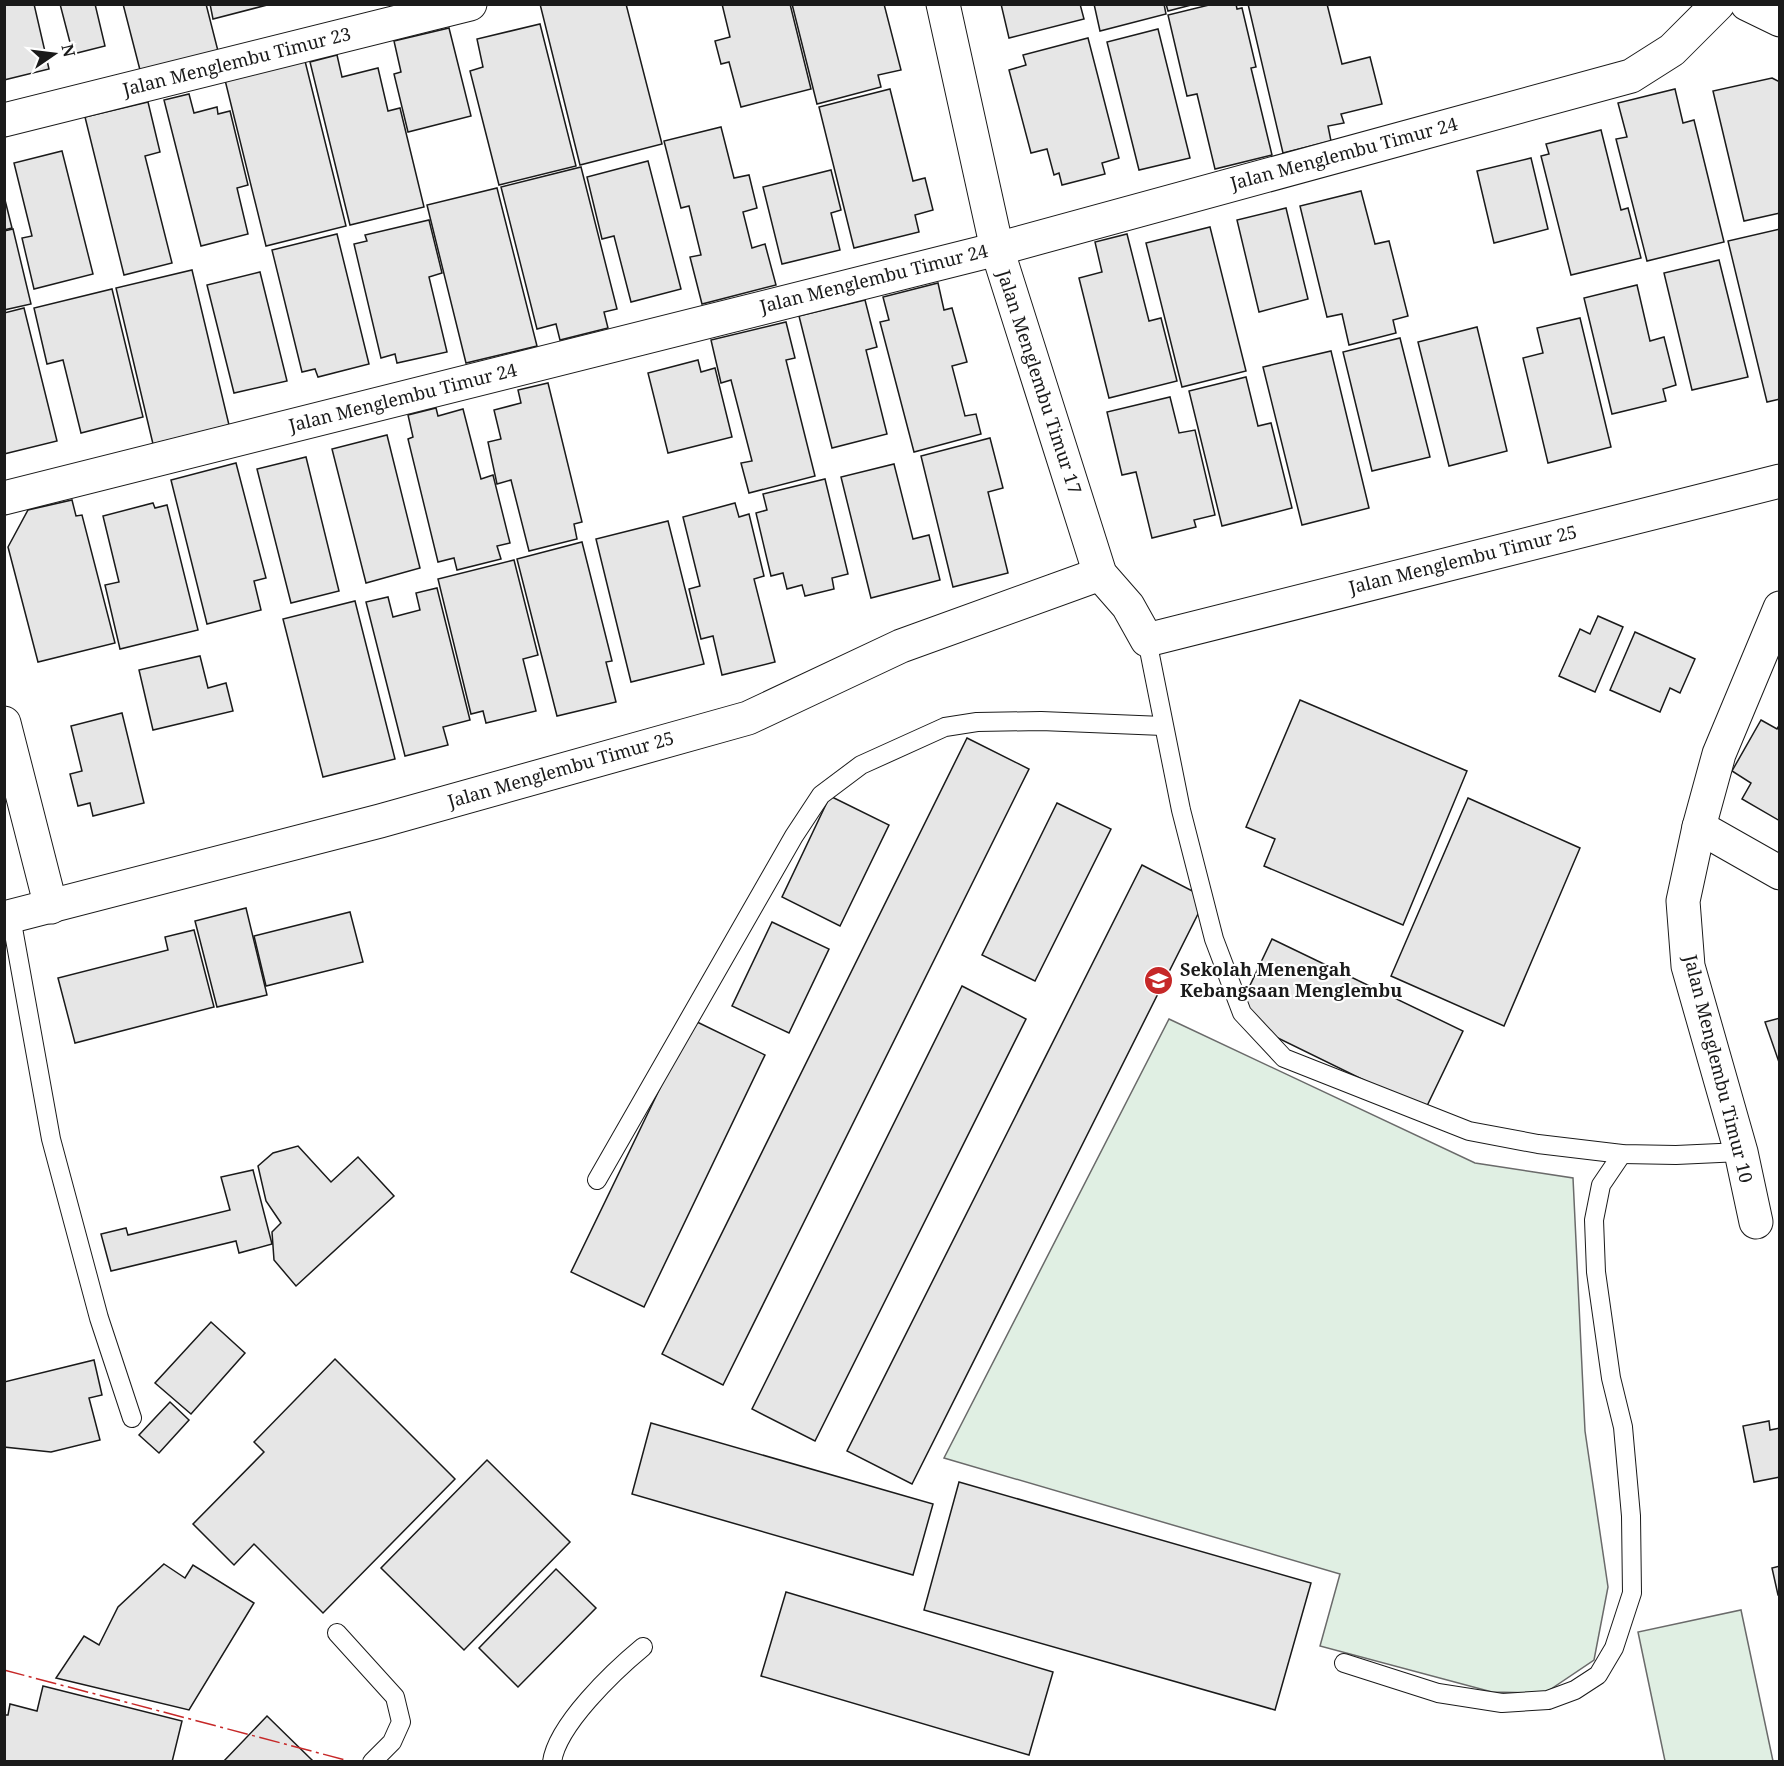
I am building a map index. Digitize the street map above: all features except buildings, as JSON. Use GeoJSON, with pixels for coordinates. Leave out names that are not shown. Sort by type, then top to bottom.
{"type":"FeatureCollection","features":[{"type":"Feature","properties":{"kind":"street","name":"Jalan Menglembu Timur 23"},"geometry":{"type":"LineString","coordinates":[[4,120],[470,4]]}},
{"type":"Feature","properties":{"kind":"street","name":"Jalan Menglembu Timur 17"},"geometry":{"type":"LineString","coordinates":[[943,4],[997,249],[1100,574],[1128,606],[1147,640]]}},
{"type":"Feature","properties":{"kind":"street","name":"Jalan Menglembu Timur 24"},"geometry":{"type":"LineString","coordinates":[[4,498],[997,249],[1631,76],[1672,50],[1718,4]]}},
{"type":"Feature","properties":{"kind":"street","name":"Jalan Menglembu Timur 25"},"geometry":{"type":"LineString","coordinates":[[1147,640],[1779,480]]}},
{"type":"Feature","properties":{"kind":"street","name":"Jalan Menglembu Timur 25"},"geometry":{"type":"LineString","coordinates":[[8,917],[380,821],[748,718],[900,646],[1100,574]]}},
{"type":"Feature","properties":{"kind":"street","name":"Jalan Menglembu Timur 10"},"geometry":{"type":"LineString","coordinates":[[1756,1222],[1741,1152],[1688,966],[1683,901],[1699,827],[1719,754],[1779,608]]}},
{"type":"Feature","properties":{"kind":"street"},"geometry":{"type":"LineString","coordinates":[[4,723],[51,907]]}},
{"type":"Feature","properties":{"kind":"street"},"geometry":{"type":"LineString","coordinates":[[1699,827],[1779,873]]}},
{"type":"Feature","properties":{"kind":"lane"},"geometry":{"type":"LineString","coordinates":[[1147,640],[1181,810],[1214,939],[1242,1013],[1284,1058],[1469,1131],[1538,1144],[1622,1154],[1676,1155],[1741,1152]]}},
{"type":"Feature","properties":{"kind":"lane"},"geometry":{"type":"LineString","coordinates":[[597,1180],[794,836],[821,795],[861,765],[945,727],[977,722],[1041,721],[1163,726]]}},
{"type":"Feature","properties":{"kind":"lane"},"geometry":{"type":"LineString","coordinates":[[8,917],[51,1139],[99,1318],[132,1418]]}},
{"type":"Feature","properties":{"kind":"lane"},"geometry":{"type":"LineString","coordinates":[[1344,1663],[1438,1693],[1502,1703],[1548,1700],[1575,1690],[1598,1675],[1614,1648],[1632,1593],[1631,1516],[1623,1427],[1611,1378],[1596,1272],[1594,1220],[1601,1185],[1622,1154]]}},
{"type":"Feature","properties":{"kind":"lane"},"geometry":{"type":"LineString","coordinates":[[337,1634],[395,1697],[401,1722],[392,1742],[372,1761]]}},
{"type":"Feature","properties":{"kind":"lane"},"geometry":{"type":"LineString","coordinates":[[552,1761],[553,1751],[579,1710],[619,1667],[643,1647]]}},
{"type":"Feature","properties":{"kind":"green space"},"geometry":{"type":"Polygon","coordinates":[[[1169,1019],[1475,1163],[1573,1178],[1585,1431],[1608,1587],[1594,1660],[1545,1693],[1492,1692],[1320,1646],[1340,1574],[944,1458],[1169,1019]]]}},
{"type":"Feature","properties":{"kind":"green space"},"geometry":{"type":"Polygon","coordinates":[[[1741,1610],[1773,1761],[1665,1761],[1638,1632],[1741,1610]]]}},
{"type":"Feature","properties":{"kind":"power"},"geometry":{"type":"LineString","coordinates":[[4,1670],[353,1762]]}},
{"type":"Feature","properties":{"kind":"place","name":"Sekolah Menengah Kebangsaan Menglembu"},"geometry":{"type":"Point","coordinates":[1159,980]}}]}
